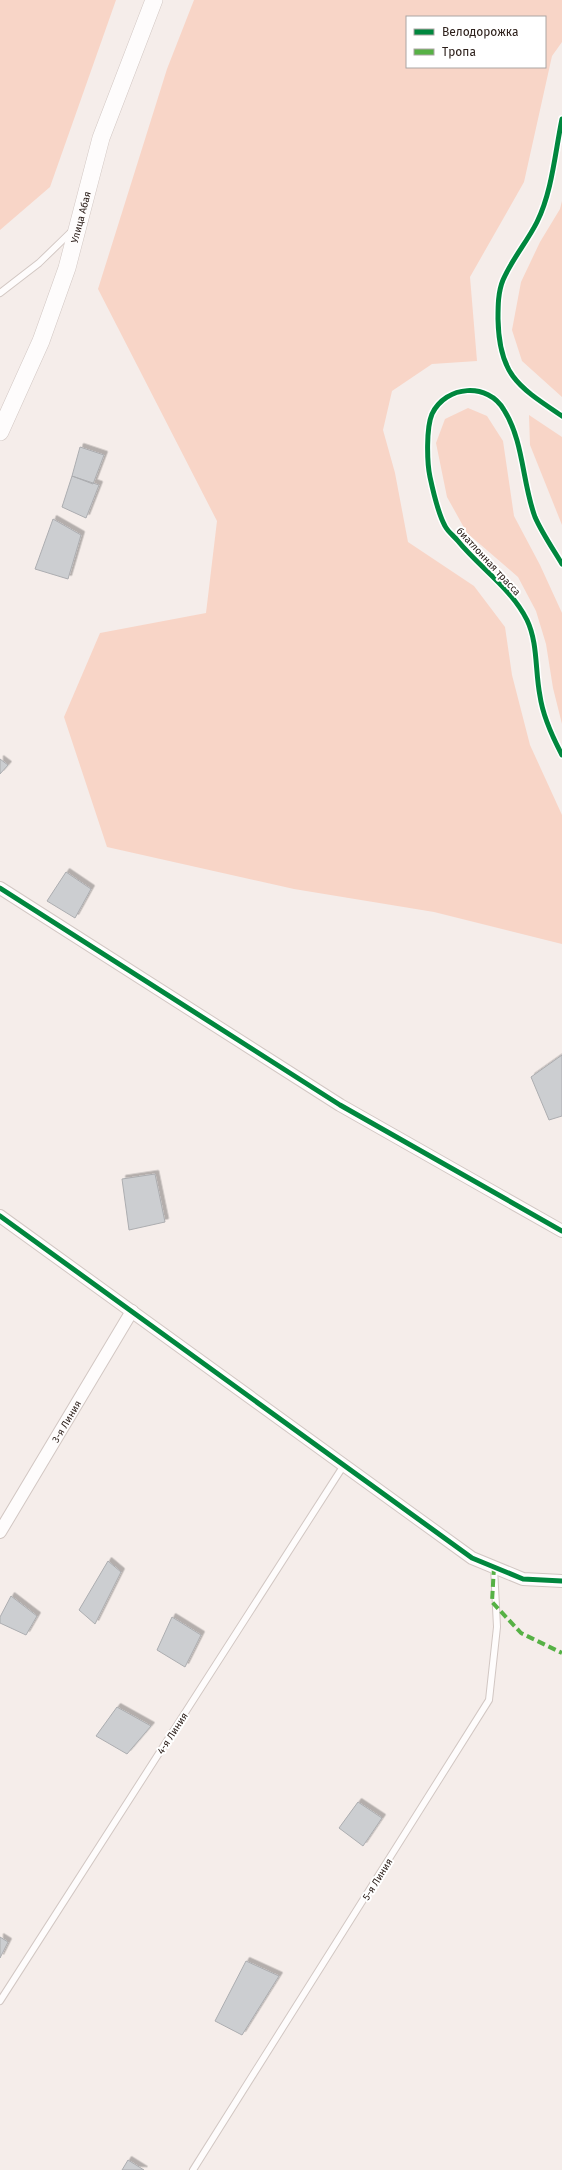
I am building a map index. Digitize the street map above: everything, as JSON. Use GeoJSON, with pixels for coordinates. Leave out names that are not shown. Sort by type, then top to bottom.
{"type":"FeatureCollection","features":[{"type":"Feature","properties":{"kind":"street","name":"Улица Абая"},"geometry":{"type":"LineString","coordinates":[[0,432],[41,341],[67,268],[101,138],[154,0]]}},
{"type":"Feature","properties":{"kind":"street"},"geometry":{"type":"LineString","coordinates":[[0,888],[340,1105],[562,1231]]}},
{"type":"Feature","properties":{"kind":"street"},"geometry":{"type":"LineString","coordinates":[[0,1216],[472,1558],[523,1579],[562,1581]]}},
{"type":"Feature","properties":{"kind":"street","name":"3-я Линия"},"geometry":{"type":"LineString","coordinates":[[0,1532],[132,1311]]}},
{"type":"Feature","properties":{"kind":"lane"},"geometry":{"type":"LineString","coordinates":[[0,293],[39,263],[78,225]]}},
{"type":"Feature","properties":{"kind":"lane","name":"4-я Линия"},"geometry":{"type":"LineString","coordinates":[[0,2001],[344,1465]]}},
{"type":"Feature","properties":{"kind":"lane","name":"5-я Линия"},"geometry":{"type":"LineString","coordinates":[[193,2170],[489,1700],[497,1627],[494,1567]]}},
{"type":"Feature","properties":{"kind":"shaded area"},"geometry":{"type":"Polygon","coordinates":[[[0,0],[116,0],[50,187],[0,230],[0,0]]]}},
{"type":"Feature","properties":{"kind":"shaded area"},"geometry":{"type":"Polygon","coordinates":[[[194,0],[562,0],[562,42],[552,56],[524,182],[470,277],[477,361],[432,364],[392,391],[383,430],[395,473],[408,542],[474,586],[505,627],[512,675],[530,745],[562,815],[562,944],[434,912],[294,889],[107,847],[64,717],[100,633],[206,613],[217,521],[98,289],[167,69],[194,0]]]}},
{"type":"Feature","properties":{"kind":"shaded area"},"geometry":{"type":"Polygon","coordinates":[[[562,201],[562,397],[522,361],[512,330],[521,282],[540,242],[560,209],[562,201]]]}},
{"type":"Feature","properties":{"kind":"shaded area"},"geometry":{"type":"Polygon","coordinates":[[[468,408],[487,416],[503,441],[514,516],[540,565],[562,613],[562,724],[553,688],[546,644],[536,611],[518,577],[467,533],[447,497],[436,443],[445,419],[468,408]]]}},
{"type":"Feature","properties":{"kind":"shaded area"},"geometry":{"type":"Polygon","coordinates":[[[529,415],[562,437],[562,525],[530,445],[529,415]]]}},
{"type":"Feature","properties":{"kind":"building"},"geometry":{"type":"Polygon","coordinates":[[[80,447],[104,455],[93,484],[72,476],[80,447]]]}},
{"type":"Feature","properties":{"kind":"building"},"geometry":{"type":"Polygon","coordinates":[[[72,476],[99,485],[86,518],[62,507],[72,476]]]}},
{"type":"Feature","properties":{"kind":"building"},"geometry":{"type":"Polygon","coordinates":[[[53,519],[81,535],[68,579],[35,569],[53,519]]]}},
{"type":"Feature","properties":{"kind":"building"},"geometry":{"type":"Polygon","coordinates":[[[0,759],[8,765],[0,774],[0,759]]]}},
{"type":"Feature","properties":{"kind":"building"},"geometry":{"type":"Polygon","coordinates":[[[66,872],[91,889],[75,918],[47,901],[66,872]]]}},
{"type":"Feature","properties":{"kind":"building"},"geometry":{"type":"Polygon","coordinates":[[[562,1055],[562,1116],[549,1120],[531,1077],[562,1055]]]}},
{"type":"Feature","properties":{"kind":"building"},"geometry":{"type":"Polygon","coordinates":[[[155,1174],[165,1222],[129,1230],[122,1179],[155,1174]]]}},
{"type":"Feature","properties":{"kind":"building"},"geometry":{"type":"Polygon","coordinates":[[[108,1561],[121,1572],[95,1624],[79,1610],[108,1561]]]}},
{"type":"Feature","properties":{"kind":"building"},"geometry":{"type":"Polygon","coordinates":[[[11,1596],[37,1616],[26,1635],[0,1623],[0,1617],[11,1596]]]}},
{"type":"Feature","properties":{"kind":"building"},"geometry":{"type":"Polygon","coordinates":[[[172,1617],[201,1635],[185,1667],[157,1650],[172,1617]]]}},
{"type":"Feature","properties":{"kind":"building"},"geometry":{"type":"Polygon","coordinates":[[[117,1707],[151,1726],[127,1754],[96,1736],[117,1707]]]}},
{"type":"Feature","properties":{"kind":"building"},"geometry":{"type":"Polygon","coordinates":[[[358,1802],[382,1818],[363,1846],[339,1828],[358,1802]]]}},
{"type":"Feature","properties":{"kind":"building"},"geometry":{"type":"Polygon","coordinates":[[[0,1937],[8,1942],[0,1958],[0,1937]]]}},
{"type":"Feature","properties":{"kind":"building"},"geometry":{"type":"Polygon","coordinates":[[[246,1961],[279,1976],[242,2035],[215,2021],[246,1961]]]}},
{"type":"Feature","properties":{"kind":"building"},"geometry":{"type":"Polygon","coordinates":[[[128,2160],[144,2170],[122,2170],[128,2160]]]}},
{"type":"Feature","properties":{"kind":"marked path"},"geometry":{"type":"LineString","coordinates":[[494,1567],[492,1602],[521,1633],[562,1653]]}},
{"type":"Feature","properties":{"kind":"cycle path"},"geometry":{"type":"LineString","coordinates":[[562,119],[550,185],[542,210],[529,237],[503,280],[498,304],[499,338],[502,354],[507,367],[523,388],[562,416]]}},
{"type":"Feature","properties":{"kind":"cycle path","name":"биатлонная трасса"},"geometry":{"type":"LineString","coordinates":[[562,564],[535,517],[527,490],[515,435],[511,422],[504,410],[497,401],[478,391],[467,391],[447,397],[438,404],[432,414],[428,436],[429,471],[438,509],[448,530],[513,598],[527,620],[533,638],[541,704],[551,734],[562,755]]}},
{"type":"Feature","properties":{"kind":"cycle path"},"geometry":{"type":"LineString","coordinates":[[0,888],[340,1105],[562,1231]]}},
{"type":"Feature","properties":{"kind":"cycle path"},"geometry":{"type":"LineString","coordinates":[[0,1216],[472,1558],[523,1579],[562,1581]]}}]}
